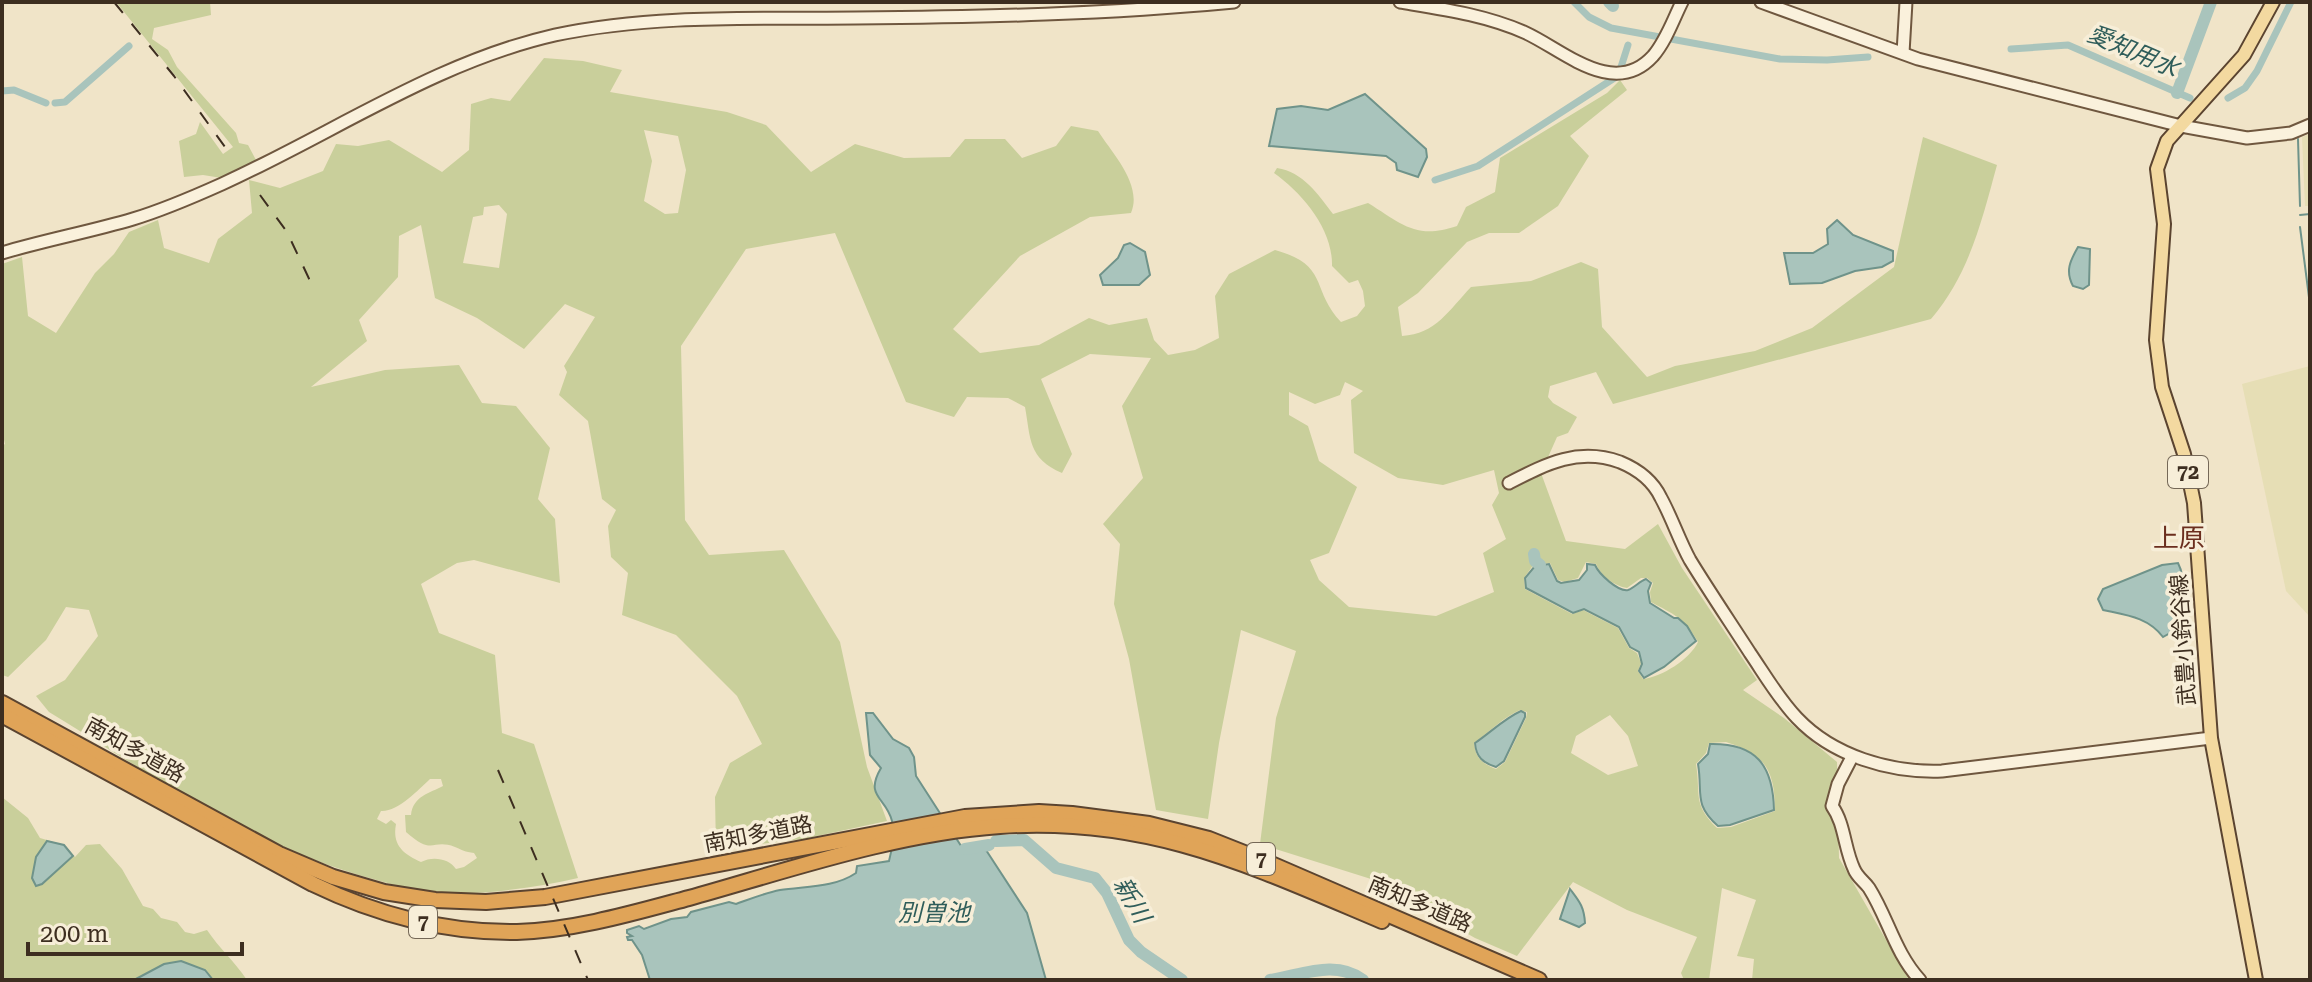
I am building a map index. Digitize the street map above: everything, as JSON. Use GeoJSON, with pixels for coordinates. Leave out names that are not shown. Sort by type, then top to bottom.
{"type":"FeatureCollection","features":[{"type":"Feature","properties":{"kind":"highway","name":"南知多道路"},"geometry":{"type":"LineString","coordinates":[[2,703],[279,854],[358,886],[407,897],[463,902],[545,897],[966,823],[1039,812],[1072,814],[1108,817],[1178,830],[1262,860],[1538,980]]}},
{"type":"Feature","properties":{"kind":"highway","name":"南知多道路"},"geometry":{"type":"LineString","coordinates":[[2,715],[313,884],[373,909],[445,927],[497,932],[568,927],[637,912],[880,838]]}},
{"type":"Feature","properties":{"kind":"highway","name":"南知多道路"},"geometry":{"type":"LineString","coordinates":[[966,823],[1107,827],[1184,843],[1257,868],[1515,980]]}},
{"type":"Feature","properties":{"kind":"highway"},"geometry":{"type":"LineString","coordinates":[[1538,980],[1548,980]]}},
{"type":"Feature","properties":{"kind":"main road","name":"武豊小鈴谷線"},"geometry":{"type":"LineString","coordinates":[[2256,980],[2211,738],[2194,503],[2184,454],[2162,387],[2156,340],[2164,224],[2157,169],[2167,141],[2244,55],[2273,2]]}},
{"type":"Feature","properties":{"kind":"street"},"geometry":{"type":"LineString","coordinates":[[2,253],[108,226],[173,205],[460,68],[512,47],[554,36],[669,20],[1007,17],[1107,13],[1234,2]]}},
{"type":"Feature","properties":{"kind":"street"},"geometry":{"type":"LineString","coordinates":[[1400,2],[1470,15],[1514,28],[1603,73],[1625,73],[1652,57],[1682,2]]}},
{"type":"Feature","properties":{"kind":"street"},"geometry":{"type":"LineString","coordinates":[[1761,2],[1903,53],[2181,126],[2247,138],[2291,133],[2310,125]]}},
{"type":"Feature","properties":{"kind":"street"},"geometry":{"type":"LineString","coordinates":[[1903,53],[1906,2]]}},
{"type":"Feature","properties":{"kind":"street"},"geometry":{"type":"LineString","coordinates":[[1509,483],[1549,462],[1585,455],[1602,455],[1632,467],[1652,483],[1661,497],[1690,560],[1774,690],[1797,719],[1852,757],[1898,768],[1942,771],[2211,738]]}},
{"type":"Feature","properties":{"kind":"street"},"geometry":{"type":"LineString","coordinates":[[1852,757],[1838,784],[1832,806],[1840,817],[1843,839],[1855,872],[1869,889],[1910,970],[1920,980]]}},
{"type":"Feature","properties":{"kind":"shaded area"},"geometry":{"type":"Polygon","coordinates":[[[2310,134],[2310,206],[2305,206],[2302,137],[2310,134]]]}},
{"type":"Feature","properties":{"kind":"shaded area"},"geometry":{"type":"Polygon","coordinates":[[[2310,366],[2310,617],[2286,591],[2242,384],[2310,366]]]}},
{"type":"Feature","properties":{"kind":"green space"},"geometry":{"type":"Polygon","coordinates":[[[116,2],[210,2],[211,15],[154,28],[152,39],[168,50],[177,67],[236,133],[239,143],[248,145],[257,162],[228,179],[203,175],[184,177],[179,141],[196,134],[200,122],[223,154],[233,147],[116,2]]]}},
{"type":"Feature","properties":{"kind":"green space"},"geometry":{"type":"Polygon","coordinates":[[[544,58],[583,61],[622,70],[610,92],[727,112],[766,125],[811,172],[855,144],[904,158],[950,157],[965,139],[1005,139],[1022,158],[1056,146],[1071,126],[1098,131],[1130,181],[1134,202],[1131,213],[1090,217],[1020,256],[953,329],[980,353],[1039,345],[1089,318],[1109,325],[1147,318],[1154,340],[1168,355],[1195,350],[1219,338],[1215,296],[1229,274],[1275,250],[1292,256],[1312,271],[1325,299],[1341,322],[1357,316],[1365,306],[1358,280],[1349,283],[1332,266],[1327,239],[1314,213],[1274,173],[1277,168],[1302,179],[1333,214],[1368,203],[1410,228],[1443,230],[1457,226],[1466,207],[1495,192],[1500,158],[1607,93],[1620,80],[1627,90],[1570,136],[1589,156],[1558,206],[1519,233],[1489,233],[1467,242],[1418,293],[1398,307],[1402,336],[1433,326],[1471,287],[1531,281],[1581,262],[1598,269],[1602,327],[1647,377],[1675,366],[1755,351],[1812,328],[1894,267],[1923,137],[1997,165],[1980,226],[1965,265],[1931,319],[1613,404],[1596,372],[1550,386],[1548,397],[1577,417],[1568,433],[1557,437],[1541,473],[1566,541],[1625,549],[1658,524],[1682,568],[1757,680],[1743,690],[1784,718],[1837,762],[1839,858],[1909,980],[1752,980],[1754,959],[1737,956],[1756,900],[1722,888],[1709,980],[1684,980],[1681,973],[1697,937],[1627,910],[1573,882],[1517,956],[1475,938],[1371,879],[1260,844],[1276,718],[1296,651],[1241,630],[1208,819],[1156,810],[1129,659],[1114,604],[1120,544],[1103,524],[1143,478],[1122,406],[1151,358],[1090,354],[1041,379],[1072,454],[1062,473],[1037,454],[1030,438],[1025,407],[1008,398],[967,397],[954,417],[906,402],[835,233],[746,249],[681,346],[685,520],[709,555],[784,550],[840,642],[867,767],[887,821],[803,839],[716,849],[715,797],[730,763],[762,744],[737,696],[676,635],[622,615],[628,573],[611,557],[608,526],[616,510],[602,499],[588,421],[559,395],[567,372],[564,366],[595,317],[565,304],[524,349],[477,318],[435,298],[421,225],[399,236],[398,277],[359,320],[367,341],[311,387],[385,370],[459,365],[482,403],[516,406],[550,448],[538,499],[555,519],[560,583],[474,560],[457,563],[421,584],[439,633],[495,655],[502,733],[534,744],[578,878],[484,892],[414,890],[330,866],[206,808],[49,712],[36,696],[65,680],[98,636],[89,610],[66,607],[46,640],[8,677],[2,675],[2,446],[5,444],[2,431],[2,264],[22,257],[28,316],[56,333],[95,273],[114,254],[129,232],[158,220],[164,248],[209,263],[218,239],[252,213],[249,180],[280,188],[323,171],[336,144],[358,146],[389,140],[442,172],[469,150],[471,104],[491,98],[510,101],[544,58]],[[644,130],[652,161],[644,201],[665,214],[678,213],[686,170],[678,136],[644,130]],[[499,205],[484,207],[483,215],[473,217],[463,263],[499,268],[507,214],[499,205]],[[1345,382],[1340,395],[1315,404],[1289,392],[1289,415],[1308,426],[1319,461],[1357,487],[1329,553],[1310,560],[1319,580],[1349,607],[1436,616],[1494,592],[1483,553],[1506,539],[1492,505],[1499,493],[1494,470],[1443,485],[1398,478],[1354,453],[1351,400],[1363,391],[1345,382]],[[1586,562],[1578,578],[1565,582],[1558,580],[1550,563],[1534,564],[1524,578],[1525,589],[1572,614],[1583,610],[1618,628],[1629,648],[1637,653],[1641,663],[1638,671],[1643,679],[1675,666],[1689,655],[1698,642],[1683,622],[1651,602],[1653,583],[1647,578],[1641,578],[1627,588],[1622,587],[1605,576],[1596,564],[1586,562]],[[1520,710],[1474,743],[1480,760],[1496,769],[1505,762],[1527,712],[1520,710]],[[1610,715],[1576,736],[1571,753],[1608,775],[1638,766],[1628,736],[1610,715]],[[1726,742],[1709,743],[1706,753],[1696,764],[1699,798],[1704,812],[1717,828],[1731,827],[1775,811],[1770,774],[1759,758],[1726,742]],[[430,779],[394,808],[381,811],[377,819],[386,824],[391,820],[396,824],[397,843],[415,859],[421,862],[440,859],[456,869],[464,867],[477,858],[474,853],[447,845],[422,844],[406,832],[405,815],[411,815],[415,803],[423,796],[443,786],[441,779],[430,779]]]}},
{"type":"Feature","properties":{"kind":"green space"},"geometry":{"type":"Polygon","coordinates":[[[2,797],[28,818],[40,838],[64,845],[75,857],[86,845],[100,844],[122,869],[143,906],[153,909],[161,918],[177,922],[185,932],[194,934],[207,930],[247,980],[2,980],[2,797]]]}},
{"type":"Feature","properties":{"kind":"water"},"geometry":{"type":"Polygon","coordinates":[[[1365,94],[1426,149],[1427,157],[1418,177],[1397,170],[1396,163],[1386,156],[1269,146],[1277,109],[1301,106],[1328,110],[1365,94]]]}},
{"type":"Feature","properties":{"kind":"water"},"geometry":{"type":"Polygon","coordinates":[[[1837,220],[1853,235],[1893,251],[1893,261],[1882,267],[1855,271],[1822,283],[1790,284],[1784,253],[1813,253],[1828,244],[1827,229],[1837,220]]]}},
{"type":"Feature","properties":{"kind":"water"},"geometry":{"type":"Polygon","coordinates":[[[1130,243],[1145,252],[1150,275],[1139,285],[1103,285],[1100,275],[1118,258],[1124,245],[1130,243]]]}},
{"type":"Feature","properties":{"kind":"water"},"geometry":{"type":"Polygon","coordinates":[[[2078,247],[2090,249],[2089,285],[2083,289],[2073,286],[2069,276],[2078,247]]]}},
{"type":"Feature","properties":{"kind":"water"},"geometry":{"type":"Polygon","coordinates":[[[2178,563],[2183,587],[2177,629],[2163,637],[2143,621],[2103,610],[2098,599],[2103,589],[2162,565],[2178,563]]]}},
{"type":"Feature","properties":{"kind":"water"},"geometry":{"type":"Polygon","coordinates":[[[1549,564],[1561,583],[1579,580],[1587,570],[1587,564],[1595,565],[1609,582],[1624,590],[1646,579],[1651,583],[1648,591],[1650,603],[1678,618],[1696,641],[1664,667],[1644,678],[1639,671],[1642,664],[1639,652],[1630,647],[1619,627],[1584,609],[1573,613],[1526,588],[1525,578],[1535,566],[1549,564]]]}},
{"type":"Feature","properties":{"kind":"water"},"geometry":{"type":"Polygon","coordinates":[[[1521,711],[1525,717],[1504,761],[1496,767],[1484,761],[1475,743],[1521,711]]]}},
{"type":"Feature","properties":{"kind":"water","name":"別曽池"},"geometry":{"type":"Polygon","coordinates":[[[866,713],[873,713],[893,739],[909,748],[914,757],[916,776],[965,852],[986,850],[1027,913],[1046,980],[650,980],[642,955],[632,940],[628,940],[627,937],[632,936],[627,930],[639,926],[644,929],[687,917],[691,912],[729,902],[736,904],[774,891],[838,881],[856,873],[857,866],[889,861],[893,825],[875,791],[881,768],[870,755],[866,713]]]}},
{"type":"Feature","properties":{"kind":"water"},"geometry":{"type":"Polygon","coordinates":[[[1710,744],[1739,748],[1759,760],[1770,781],[1774,810],[1730,825],[1718,826],[1710,818],[1700,798],[1698,764],[1708,754],[1710,744]]]}},
{"type":"Feature","properties":{"kind":"water"},"geometry":{"type":"Polygon","coordinates":[[[47,841],[64,845],[73,856],[36,886],[32,878],[36,857],[47,841]]]}},
{"type":"Feature","properties":{"kind":"water"},"geometry":{"type":"Polygon","coordinates":[[[1570,889],[1584,912],[1585,923],[1579,927],[1560,919],[1570,889]]]}},
{"type":"Feature","properties":{"kind":"water"},"geometry":{"type":"Polygon","coordinates":[[[181,961],[205,970],[213,980],[134,980],[164,964],[181,961]]]}},
{"type":"Feature","properties":{"kind":"waterway","name":"愛知用水"},"geometry":{"type":"LineString","coordinates":[[1574,2],[1589,17],[1611,28],[1780,59],[1868,57]]}},
{"type":"Feature","properties":{"kind":"waterway"},"geometry":{"type":"LineString","coordinates":[[1609,2],[1613,6]]}},
{"type":"Feature","properties":{"kind":"waterway"},"geometry":{"type":"LineString","coordinates":[[2177,93],[2211,2]]}},
{"type":"Feature","properties":{"kind":"waterway","name":"愛知用水"},"geometry":{"type":"LineString","coordinates":[[2228,98],[2245,88],[2257,71],[2291,2]]}},
{"type":"Feature","properties":{"kind":"waterway"},"geometry":{"type":"LineString","coordinates":[[1621,67],[1628,45]]}},
{"type":"Feature","properties":{"kind":"waterway","name":"愛知用水"},"geometry":{"type":"LineString","coordinates":[[2011,49],[2068,45],[2190,98]]}},
{"type":"Feature","properties":{"kind":"waterway","name":"愛知用水"},"geometry":{"type":"LineString","coordinates":[[55,103],[65,102],[129,46]]}},
{"type":"Feature","properties":{"kind":"waterway"},"geometry":{"type":"LineString","coordinates":[[1435,180],[1478,166],[1616,77]]}},
{"type":"Feature","properties":{"kind":"waterway","name":"愛知用水"},"geometry":{"type":"LineString","coordinates":[[2,91],[14,90],[46,103]]}},
{"type":"Feature","properties":{"kind":"waterway"},"geometry":{"type":"LineString","coordinates":[[2298,139],[2300,206]]}},
{"type":"Feature","properties":{"kind":"waterway"},"geometry":{"type":"LineString","coordinates":[[2300,215],[2310,214]]}},
{"type":"Feature","properties":{"kind":"waterway"},"geometry":{"type":"LineString","coordinates":[[2300,227],[2310,305]]}},
{"type":"Feature","properties":{"kind":"waterway"},"geometry":{"type":"LineString","coordinates":[[1534,554],[1535,561],[1540,565]]}},
{"type":"Feature","properties":{"kind":"waterway","name":"新川"},"geometry":{"type":"LineString","coordinates":[[996,841],[1024,840],[1056,868],[1095,878],[1107,893],[1129,940],[1182,980]]}},
{"type":"Feature","properties":{"kind":"waterway","name":"新川"},"geometry":{"type":"LineString","coordinates":[[965,849],[989,845]]}},
{"type":"Feature","properties":{"kind":"waterway","name":"新川"},"geometry":{"type":"LineString","coordinates":[[1270,980],[1330,969],[1342,970],[1363,980]]}},
{"type":"Feature","properties":{"kind":"railway"},"geometry":{"type":"LineString","coordinates":[[114,2],[174,76],[230,154]]}},
{"type":"Feature","properties":{"kind":"railway"},"geometry":{"type":"LineString","coordinates":[[260,195],[287,232],[312,285]]}},
{"type":"Feature","properties":{"kind":"railway"},"geometry":{"type":"LineString","coordinates":[[498,770],[588,980]]}},
{"type":"Feature","properties":{"kind":"district","name":"上原"},"geometry":{"type":"Point","coordinates":[2179,538]}}]}
